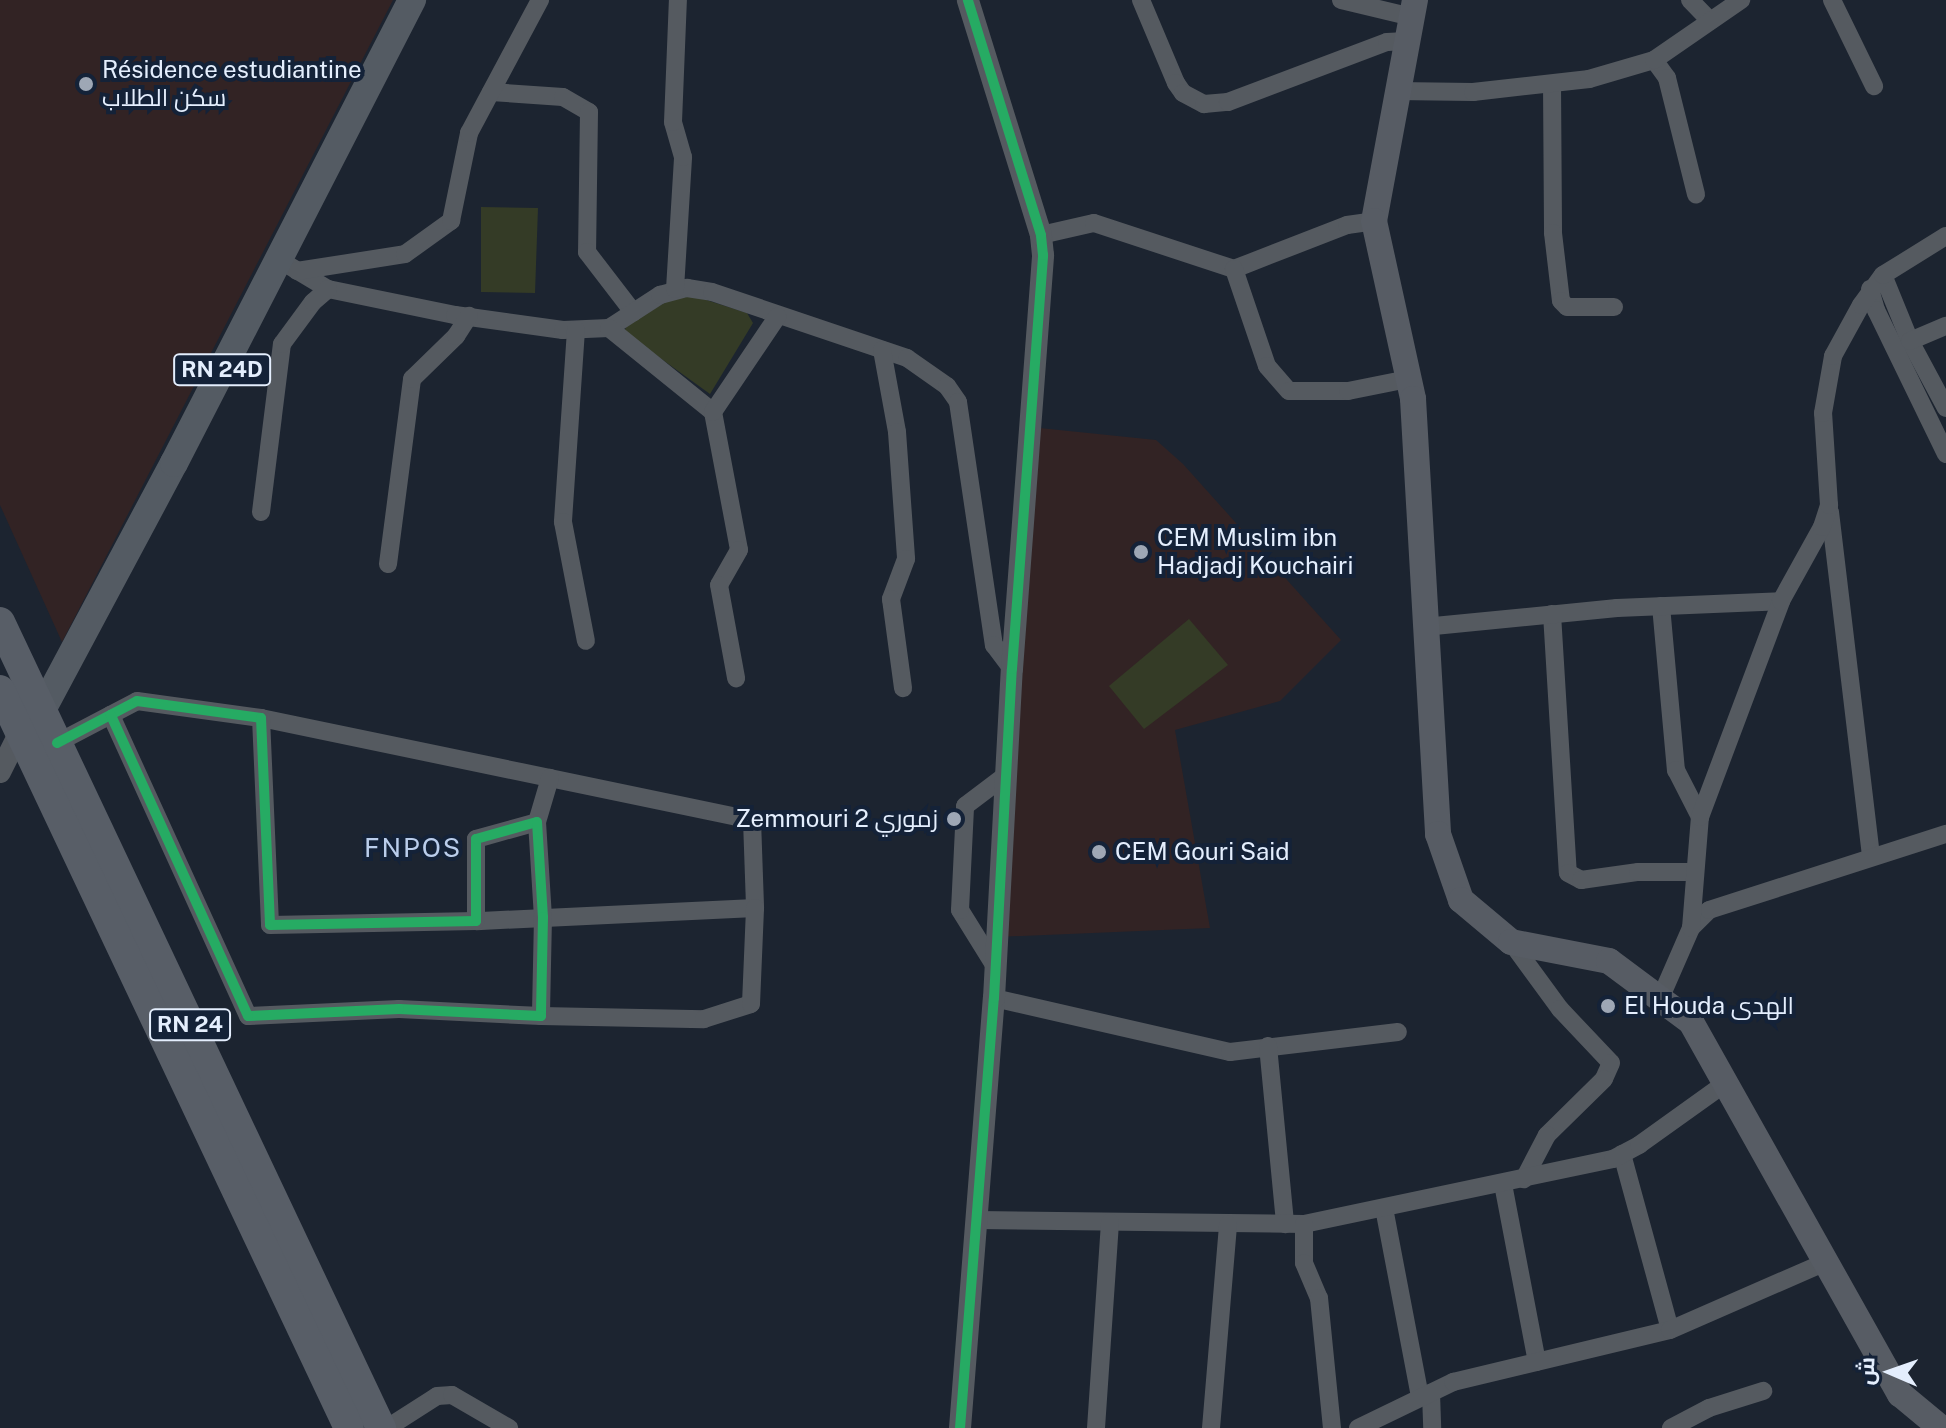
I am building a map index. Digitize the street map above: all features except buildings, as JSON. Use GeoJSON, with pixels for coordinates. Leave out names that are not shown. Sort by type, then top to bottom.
{"type":"FeatureCollection","features":[{"type":"Feature","properties":{"kind":"highway","name":"RN 24"},"geometry":{"type":"LineString","coordinates":[[0,622],[384,1428]]}},
{"type":"Feature","properties":{"kind":"highway","name":"RN 24"},"geometry":{"type":"LineString","coordinates":[[0,690],[349,1428]]}},
{"type":"Feature","properties":{"kind":"main road","name":"RN 24D"},"geometry":{"type":"LineString","coordinates":[[20,732],[42,710],[288,265],[412,0]]}},
{"type":"Feature","properties":{"kind":"main road"},"geometry":{"type":"LineString","coordinates":[[1411,19],[1374,221],[1413,399],[1438,834],[1461,900],[1511,942],[1609,961],[1691,1022],[1900,1394],[1941,1428]]}},
{"type":"Feature","properties":{"kind":"street"},"geometry":{"type":"LineString","coordinates":[[288,265],[405,254],[451,221],[469,133],[540,0]]}},
{"type":"Feature","properties":{"kind":"street"},"geometry":{"type":"LineString","coordinates":[[675,289],[683,157],[673,122],[678,0]]}},
{"type":"Feature","properties":{"kind":"street"},"geometry":{"type":"LineString","coordinates":[[960,1428],[994,998],[1012,669],[1043,255],[1041,235],[968,0]]}},
{"type":"Feature","properties":{"kind":"street"},"geometry":{"type":"LineString","coordinates":[[1141,0],[1176,83],[1183,93],[1204,104],[1228,102],[1381,44],[1411,19]]}},
{"type":"Feature","properties":{"kind":"street"},"geometry":{"type":"LineString","coordinates":[[1341,0],[1411,19]]}},
{"type":"Feature","properties":{"kind":"street"},"geometry":{"type":"LineString","coordinates":[[1690,0],[1710,21]]}},
{"type":"Feature","properties":{"kind":"street"},"geometry":{"type":"LineString","coordinates":[[1396,91],[1473,92],[1589,79],[1654,60],[1741,0]]}},
{"type":"Feature","properties":{"kind":"street"},"geometry":{"type":"LineString","coordinates":[[1832,0],[1874,86]]}},
{"type":"Feature","properties":{"kind":"street"},"geometry":{"type":"LineString","coordinates":[[1654,60],[1667,78],[1696,194]]}},
{"type":"Feature","properties":{"kind":"street"},"geometry":{"type":"LineString","coordinates":[[1552,84],[1553,233],[1561,301],[1567,307],[1614,307]]}},
{"type":"Feature","properties":{"kind":"street"},"geometry":{"type":"LineString","coordinates":[[491,92],[563,97],[589,112],[587,252],[633,312]]}},
{"type":"Feature","properties":{"kind":"street"},"geometry":{"type":"LineString","coordinates":[[1041,235],[1094,223],[1234,269],[1347,225],[1374,221]]}},
{"type":"Feature","properties":{"kind":"street"},"geometry":{"type":"LineString","coordinates":[[1871,857],[1829,505],[1823,413],[1833,356],[1872,295],[1946,236]]}},
{"type":"Feature","properties":{"kind":"street"},"geometry":{"type":"LineString","coordinates":[[288,265],[328,289],[469,316],[576,330],[609,328],[675,289],[712,292],[777,317],[907,358],[947,386],[958,402],[982,544],[994,645],[1012,669]]}},
{"type":"Feature","properties":{"kind":"street"},"geometry":{"type":"LineString","coordinates":[[1234,269],[1267,366],[1289,391],[1348,391],[1408,379]]}},
{"type":"Feature","properties":{"kind":"street"},"geometry":{"type":"LineString","coordinates":[[261,512],[282,344],[313,302],[328,289]]}},
{"type":"Feature","properties":{"kind":"street"},"geometry":{"type":"LineString","coordinates":[[1872,295],[1910,341],[1946,408]]}},
{"type":"Feature","properties":{"kind":"street"},"geometry":{"type":"LineString","coordinates":[[1872,295],[1946,454]]}},
{"type":"Feature","properties":{"kind":"street"},"geometry":{"type":"LineString","coordinates":[[388,564],[412,379],[456,336],[469,316]]}},
{"type":"Feature","properties":{"kind":"street"},"geometry":{"type":"LineString","coordinates":[[713,412],[777,317]]}},
{"type":"Feature","properties":{"kind":"street"},"geometry":{"type":"LineString","coordinates":[[1910,341],[1946,326]]}},
{"type":"Feature","properties":{"kind":"street"},"geometry":{"type":"LineString","coordinates":[[609,328],[713,412],[739,550],[719,585],[736,678]]}},
{"type":"Feature","properties":{"kind":"street"},"geometry":{"type":"LineString","coordinates":[[576,330],[563,522],[586,641]]}},
{"type":"Feature","properties":{"kind":"street"},"geometry":{"type":"LineString","coordinates":[[882,350],[897,432],[906,559],[891,599],[903,688]]}},
{"type":"Feature","properties":{"kind":"street"},"geometry":{"type":"LineString","coordinates":[[1660,999],[1691,928],[1700,817],[1781,601],[1822,527],[1829,505]]}},
{"type":"Feature","properties":{"kind":"street"},"geometry":{"type":"LineString","coordinates":[[1424,627],[1661,606],[1781,601]]}},
{"type":"Feature","properties":{"kind":"street"},"geometry":{"type":"LineString","coordinates":[[1661,606],[1676,770],[1700,817]]}},
{"type":"Feature","properties":{"kind":"street"},"geometry":{"type":"LineString","coordinates":[[1552,614],[1568,873],[1581,880],[1638,872],[1695,872]]}},
{"type":"Feature","properties":{"kind":"street"},"geometry":{"type":"LineString","coordinates":[[57,743],[137,701],[261,718],[752,820],[755,908],[751,1004],[704,1019],[399,1009],[248,1016],[111,715]]}},
{"type":"Feature","properties":{"kind":"street"},"geometry":{"type":"LineString","coordinates":[[261,718],[270,925],[476,921],[755,908]]}},
{"type":"Feature","properties":{"kind":"street"},"geometry":{"type":"LineString","coordinates":[[0,772],[20,732]]}},
{"type":"Feature","properties":{"kind":"street"},"geometry":{"type":"LineString","coordinates":[[996,968],[960,910],[965,806],[1006,775]]}},
{"type":"Feature","properties":{"kind":"street"},"geometry":{"type":"LineString","coordinates":[[541,1016],[543,917],[537,822],[550,778]]}},
{"type":"Feature","properties":{"kind":"street"},"geometry":{"type":"LineString","coordinates":[[476,921],[476,839],[537,822]]}},
{"type":"Feature","properties":{"kind":"street"},"geometry":{"type":"LineString","coordinates":[[1691,928],[1709,910],[1946,834]]}},
{"type":"Feature","properties":{"kind":"street"},"geometry":{"type":"LineString","coordinates":[[1511,942],[1560,1009],[1611,1063],[1604,1079],[1547,1135],[1524,1179]]}},
{"type":"Feature","properties":{"kind":"street"},"geometry":{"type":"LineString","coordinates":[[994,998],[1230,1052],[1398,1032]]}},
{"type":"Feature","properties":{"kind":"street"},"geometry":{"type":"LineString","coordinates":[[1268,1046],[1295,1224],[1304,1263],[1319,1298],[1332,1428]]}},
{"type":"Feature","properties":{"kind":"street"},"geometry":{"type":"LineString","coordinates":[[977,1220],[1295,1224],[1384,1208],[1503,1184],[1622,1154],[1727,1082]]}},
{"type":"Feature","properties":{"kind":"street"},"geometry":{"type":"LineString","coordinates":[[1622,1154],[1670,1330]]}},
{"type":"Feature","properties":{"kind":"street"},"geometry":{"type":"LineString","coordinates":[[1503,1184],[1537,1362]]}},
{"type":"Feature","properties":{"kind":"street"},"geometry":{"type":"LineString","coordinates":[[1384,1208],[1432,1428]]}},
{"type":"Feature","properties":{"kind":"street"},"geometry":{"type":"LineString","coordinates":[[1096,1428],[1110,1222]]}},
{"type":"Feature","properties":{"kind":"street"},"geometry":{"type":"LineString","coordinates":[[1211,1428],[1228,1225]]}},
{"type":"Feature","properties":{"kind":"street"},"geometry":{"type":"LineString","coordinates":[[1358,1428],[1453,1382],[1670,1330],[1826,1262]]}},
{"type":"Feature","properties":{"kind":"street"},"geometry":{"type":"LineString","coordinates":[[1671,1428],[1709,1408],[1763,1391]]}},
{"type":"Feature","properties":{"kind":"street"},"geometry":{"type":"LineString","coordinates":[[384,1428],[437,1396],[452,1395],[509,1428]]}},
{"type":"Feature","properties":{"kind":"shaded area"},"geometry":{"type":"Polygon","coordinates":[[[0,0],[393,0],[62,642],[0,505],[0,0]]]}},
{"type":"Feature","properties":{"kind":"shaded area","name":"CEM Muslim ibn Hadjadj Kouchairi"},"geometry":{"type":"Polygon","coordinates":[[[1030,427],[1156,440],[1183,464],[1341,640],[1280,701],[1175,730],[1210,928],[997,937],[1030,427]]]}},
{"type":"Feature","properties":{"kind":"green space"},"geometry":{"type":"Polygon","coordinates":[[[481,207],[538,208],[535,293],[481,292],[481,207]]]}},
{"type":"Feature","properties":{"kind":"green space"},"geometry":{"type":"Polygon","coordinates":[[[694,296],[747,313],[753,323],[710,394],[624,332],[627,325],[671,299],[694,296]]]}},
{"type":"Feature","properties":{"kind":"green space"},"geometry":{"type":"Polygon","coordinates":[[[1189,619],[1228,665],[1144,729],[1109,686],[1189,619]]]}},
{"type":"Feature","properties":{"kind":"cycle path"},"geometry":{"type":"LineString","coordinates":[[960,1428],[994,998],[1012,669],[1043,255],[1041,235],[968,0]]}},
{"type":"Feature","properties":{"kind":"cycle path"},"geometry":{"type":"LineString","coordinates":[[57,743],[137,701],[261,718],[270,925],[476,921],[476,839],[537,822],[543,917],[541,1016],[399,1009],[248,1016],[111,715]]}},
{"type":"Feature","properties":{"kind":"place","name":"Résidence estudiantine سكن الطلاب"},"geometry":{"type":"Point","coordinates":[86,84]}},
{"type":"Feature","properties":{"kind":"place","name":"CEM Muslim ibn Hadjadj Kouchairi"},"geometry":{"type":"Point","coordinates":[1141,552]}},
{"type":"Feature","properties":{"kind":"place","name":"Zemmouri 2 زموري"},"geometry":{"type":"Point","coordinates":[954,819]}},
{"type":"Feature","properties":{"kind":"place","name":"CEM Gouri Said"},"geometry":{"type":"Point","coordinates":[1099,852]}},
{"type":"Feature","properties":{"kind":"place","name":"El Houda الهدى"},"geometry":{"type":"Point","coordinates":[1608,1006]}},
{"type":"Feature","properties":{"kind":"district","name":"FNPOS"},"geometry":{"type":"Point","coordinates":[413,848]}}]}
